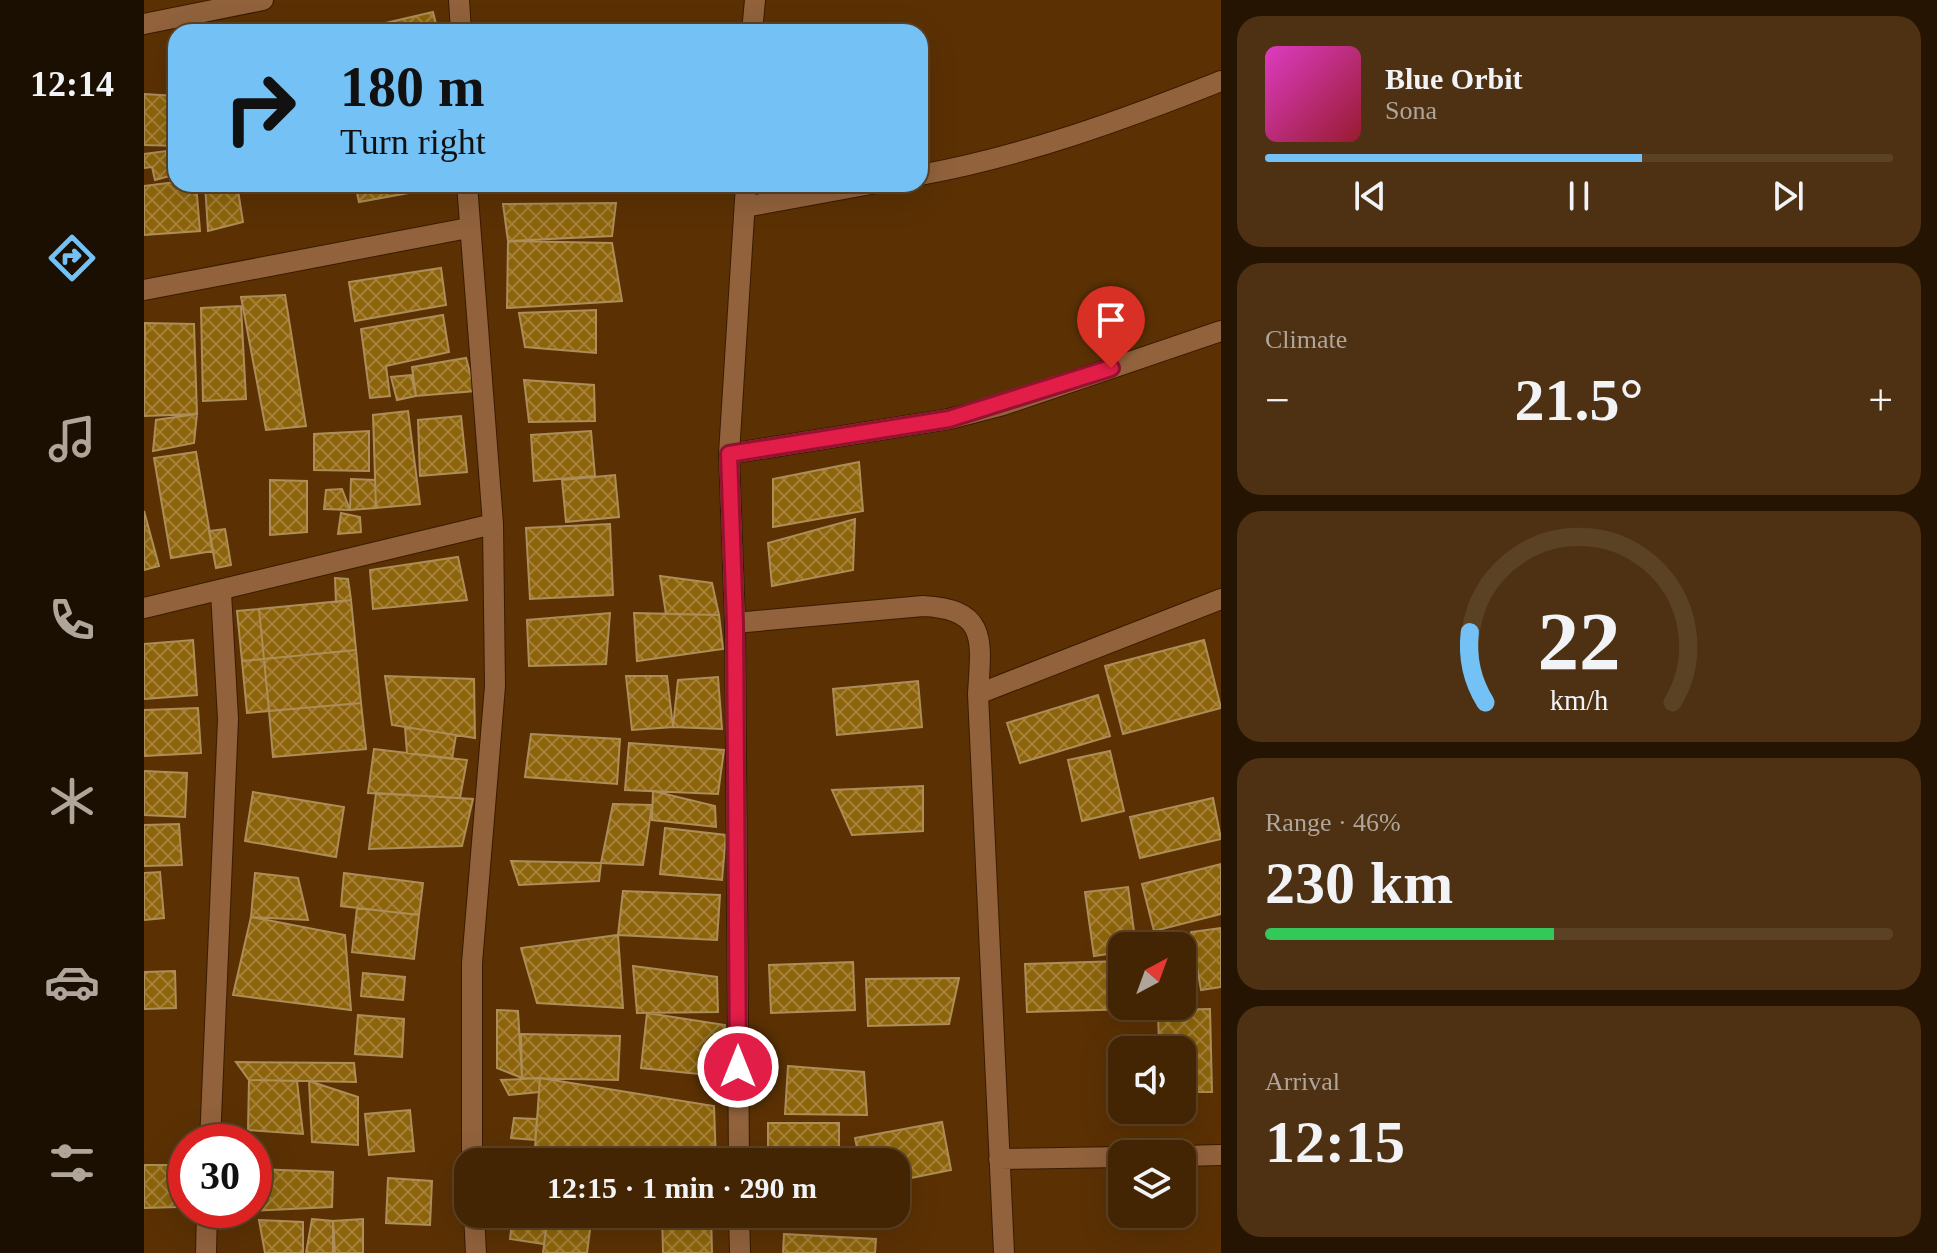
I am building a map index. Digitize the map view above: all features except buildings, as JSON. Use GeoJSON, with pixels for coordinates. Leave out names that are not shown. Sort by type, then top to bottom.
{"type":"FeatureCollection","features":[{"type":"Feature","properties":{"kind":"street"},"geometry":{"type":"LineString","coordinates":[[144,24],[263,0]]}},
{"type":"Feature","properties":{"kind":"street"},"geometry":{"type":"LineString","coordinates":[[459,0],[460,24]]}},
{"type":"Feature","properties":{"kind":"street"},"geometry":{"type":"LineString","coordinates":[[753,24],[755,0]]}},
{"type":"Feature","properties":{"kind":"street"},"geometry":{"type":"LineString","coordinates":[[928,173],[1026,151],[1146,111],[1221,81]]}},
{"type":"Feature","properties":{"kind":"street"},"geometry":{"type":"LineString","coordinates":[[467,192],[493,524],[495,686],[472,963],[472,1148]]}},
{"type":"Feature","properties":{"kind":"street"},"geometry":{"type":"LineString","coordinates":[[739,1148],[735,623],[729,454],[746,192]]}},
{"type":"Feature","properties":{"kind":"street"},"geometry":{"type":"LineString","coordinates":[[745,207],[827,192]]}},
{"type":"Feature","properties":{"kind":"street"},"geometry":{"type":"LineString","coordinates":[[144,290],[468,228]]}},
{"type":"Feature","properties":{"kind":"street"},"geometry":{"type":"LineString","coordinates":[[729,454],[949,419],[1003,405],[1221,331]]}},
{"type":"Feature","properties":{"kind":"street"},"geometry":{"type":"LineString","coordinates":[[144,608],[221,592],[493,524]]}},
{"type":"Feature","properties":{"kind":"street"},"geometry":{"type":"LineString","coordinates":[[211,1124],[228,719],[221,592]]}},
{"type":"Feature","properties":{"kind":"street"},"geometry":{"type":"LineString","coordinates":[[978,694],[1221,599]]}},
{"type":"Feature","properties":{"kind":"street"},"geometry":{"type":"LineString","coordinates":[[735,623],[923,606],[948,607],[966,617],[981,637],[978,694],[1004,1253]]}},
{"type":"Feature","properties":{"kind":"street"},"geometry":{"type":"LineString","coordinates":[[1196,1156],[1221,1155]]}},
{"type":"Feature","properties":{"kind":"street"},"geometry":{"type":"LineString","coordinates":[[999,1159],[1108,1157]]}},
{"type":"Feature","properties":{"kind":"street"},"geometry":{"type":"LineString","coordinates":[[206,1253],[207,1228]]}},
{"type":"Feature","properties":{"kind":"street"},"geometry":{"type":"LineString","coordinates":[[475,1228],[476,1253]]}},
{"type":"Feature","properties":{"kind":"street"},"geometry":{"type":"LineString","coordinates":[[739,1228],[740,1253]]}},
{"type":"Feature","properties":{"kind":"route"},"geometry":{"type":"LineString","coordinates":[[738,1067],[735,623],[729,454],[949,419],[1003,405],[1111,368]]}}]}
